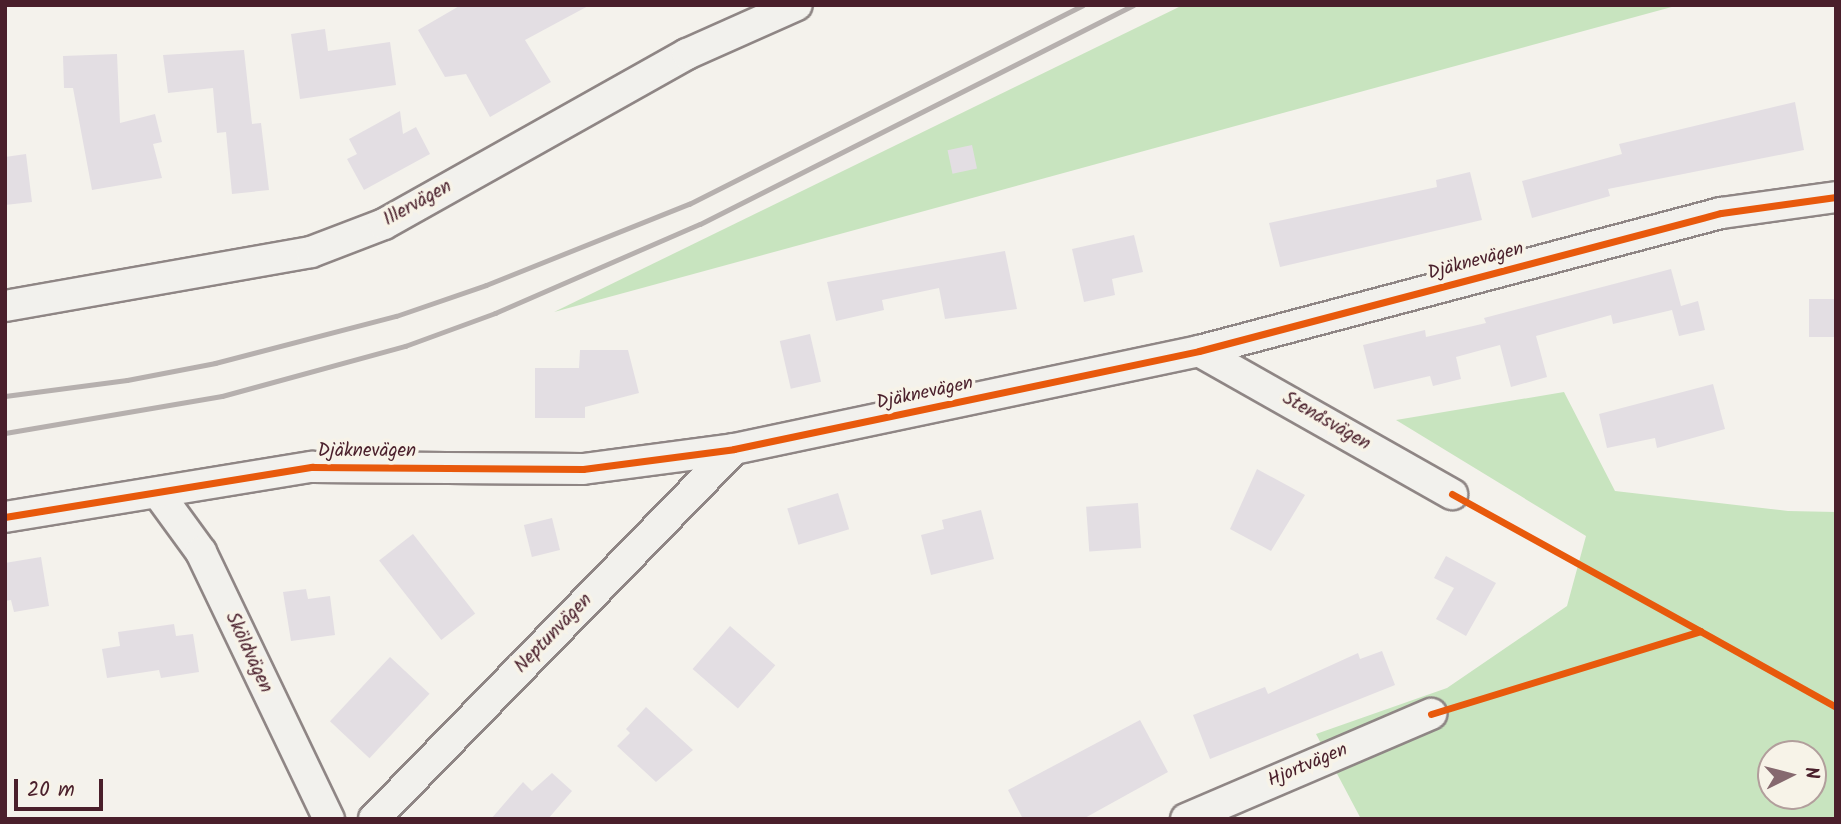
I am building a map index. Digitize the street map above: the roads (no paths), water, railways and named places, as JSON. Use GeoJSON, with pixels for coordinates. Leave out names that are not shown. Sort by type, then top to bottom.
{"type":"FeatureCollection","features":[{"type":"Feature","properties":{"kind":"street","name":"Illervägen"},"geometry":{"type":"LineString","coordinates":[[5,306],[311,252],[384,224],[687,54],[797,5]]}},
{"type":"Feature","properties":{"kind":"street","name":"Djäknevägen"},"geometry":{"type":"LineString","coordinates":[[5,517],[312,467],[583,470],[734,449],[1199,351],[1721,213],[1836,197]]}},
{"type":"Feature","properties":{"kind":"street","name":"Stenåsvägen"},"geometry":{"type":"LineString","coordinates":[[1199,351],[1452,494]]}},
{"type":"Feature","properties":{"kind":"street","name":"Neptunvägen"},"geometry":{"type":"LineString","coordinates":[[374,819],[734,449]]}},
{"type":"Feature","properties":{"kind":"street","name":"Sköldvägen"},"geometry":{"type":"LineString","coordinates":[[158,493],[201,552],[329,819]]}},
{"type":"Feature","properties":{"kind":"street","name":"Hjortvägen"},"geometry":{"type":"LineString","coordinates":[[1186,819],[1431,714]]}},
{"type":"Feature","properties":{"kind":"railway"},"geometry":{"type":"LineString","coordinates":[[5,396],[127,380],[215,363],[396,316],[486,285],[689,204],[1083,5]]}},
{"type":"Feature","properties":{"kind":"railway"},"geometry":{"type":"LineString","coordinates":[[5,433],[222,396],[405,346],[495,313],[700,224],[1133,5]]}}]}
